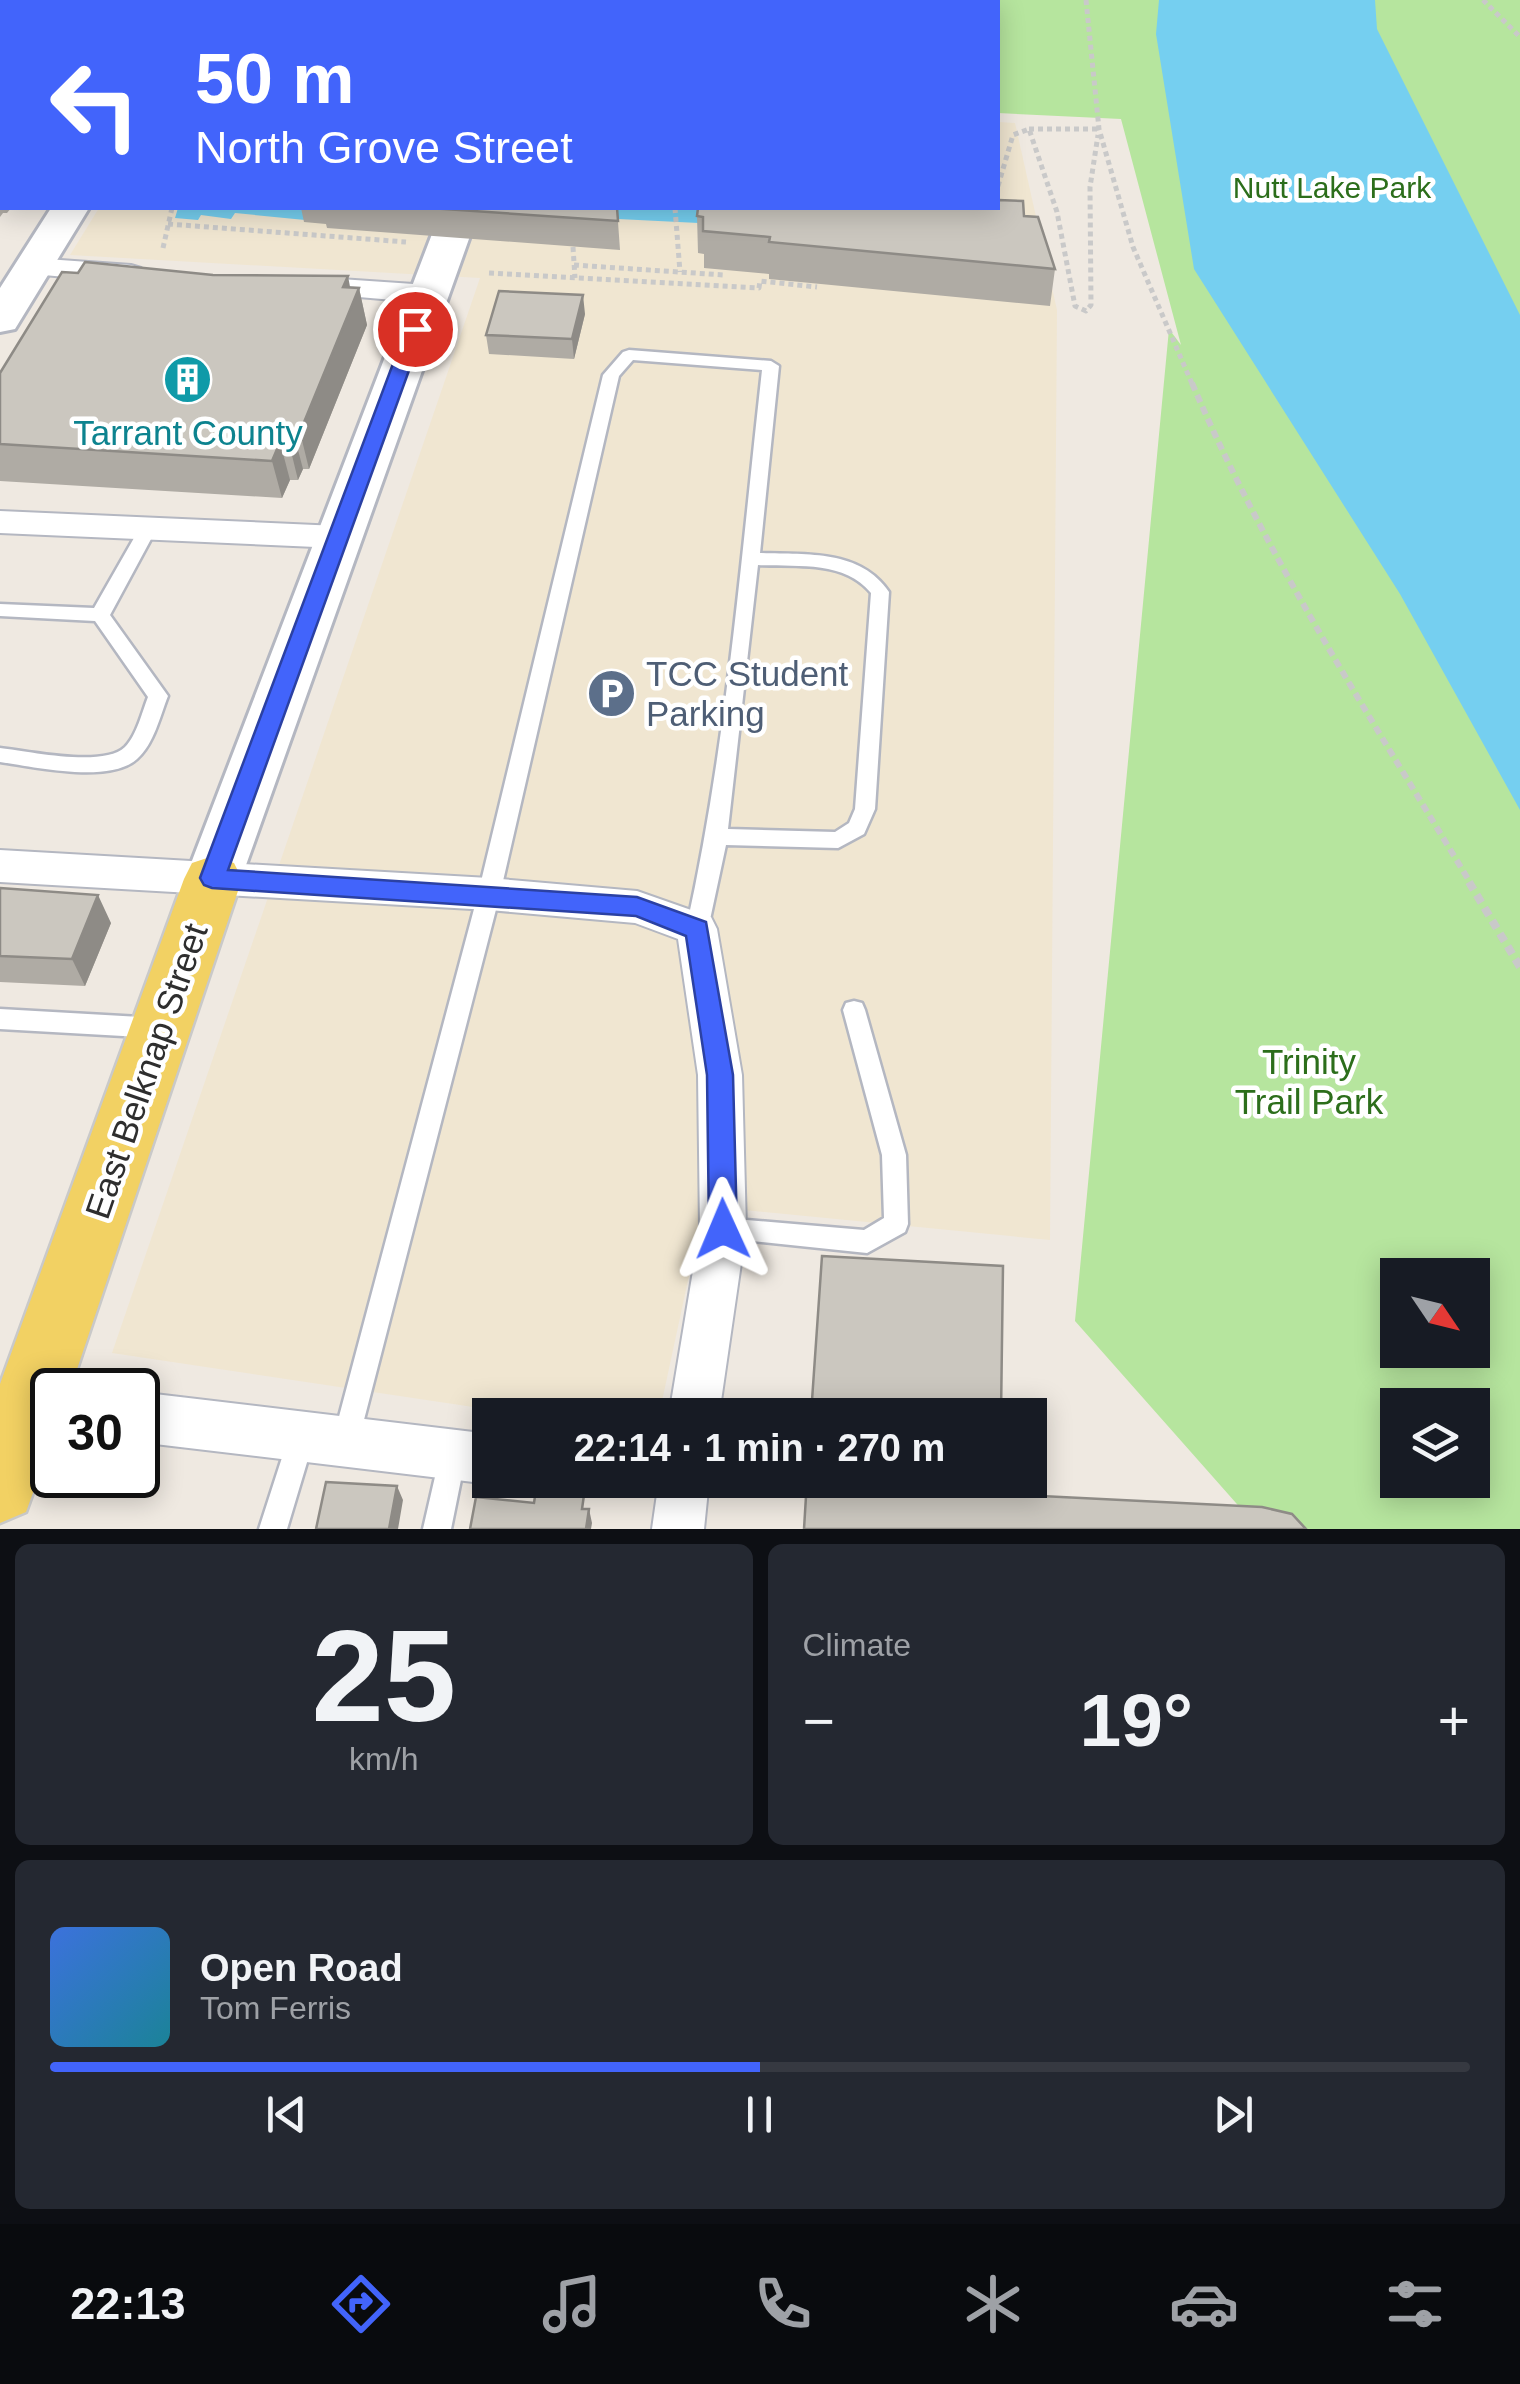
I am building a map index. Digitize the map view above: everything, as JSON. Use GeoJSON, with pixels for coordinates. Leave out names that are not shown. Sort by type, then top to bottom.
{"type":"FeatureCollection","features":[{"type":"Feature","properties":{"kind":"main road"},"geometry":{"type":"LineString","coordinates":[[0,320],[16,266],[68,210]]}},
{"type":"Feature","properties":{"kind":"main road","name":"East Belknap Street"},"geometry":{"type":"LineString","coordinates":[[0,1486],[212,878],[428,294],[440,230]]}},
{"type":"Feature","properties":{"kind":"street"},"geometry":{"type":"LineString","coordinates":[[16,266],[165,262]]}},
{"type":"Feature","properties":{"kind":"street"},"geometry":{"type":"LineString","coordinates":[[288,284],[428,294]]}},
{"type":"Feature","properties":{"kind":"street"},"geometry":{"type":"LineString","coordinates":[[0,522],[338,537]]}},
{"type":"Feature","properties":{"kind":"street"},"geometry":{"type":"LineString","coordinates":[[0,866],[489,894],[637,907],[697,930],[720,1075],[723,1229],[697,1398]]}},
{"type":"Feature","properties":{"kind":"street"},"geometry":{"type":"LineString","coordinates":[[160,1420],[471,1457]]}},
{"type":"Feature","properties":{"kind":"street"},"geometry":{"type":"LineString","coordinates":[[678,1529],[682,1498]]}},
{"type":"Feature","properties":{"kind":"lane"},"geometry":{"type":"LineString","coordinates":[[272,1529],[323,1440],[489,894],[611,375],[630,355],[771,366],[752,559],[742,610],[717,837],[697,930]]}},
{"type":"Feature","properties":{"kind":"lane"},"geometry":{"type":"LineString","coordinates":[[100,615],[148,528]]}},
{"type":"Feature","properties":{"kind":"lane"},"geometry":{"type":"LineString","coordinates":[[717,837],[838,840],[857,828],[865,808],[880,592],[870,575],[845,566],[752,559]]}},
{"type":"Feature","properties":{"kind":"lane"},"geometry":{"type":"LineString","coordinates":[[0,610],[100,615]]}},
{"type":"Feature","properties":{"kind":"lane"},"geometry":{"type":"LineString","coordinates":[[0,756],[104,765],[124,759],[133,751],[158,696],[100,615]]}},
{"type":"Feature","properties":{"kind":"lane"},"geometry":{"type":"LineString","coordinates":[[723,1229],[867,1242],[896,1224],[894,1155],[854,1010]]}},
{"type":"Feature","properties":{"kind":"lane"},"geometry":{"type":"LineString","coordinates":[[0,1019],[161,1028]]}},
{"type":"Feature","properties":{"kind":"lane"},"geometry":{"type":"LineString","coordinates":[[437,1529],[471,1457]]}},
{"type":"Feature","properties":{"kind":"path"},"geometry":{"type":"LineString","coordinates":[[1086,0],[1099,129],[1134,247],[1212,431],[1300,599],[1520,967]]}},
{"type":"Feature","properties":{"kind":"path"},"geometry":{"type":"LineString","coordinates":[[1483,0],[1520,36]]}},
{"type":"Feature","properties":{"kind":"path"},"geometry":{"type":"LineString","coordinates":[[1029,129],[1057,212],[1075,306],[1082,311],[1091,305],[1090,187],[1099,129]]}},
{"type":"Feature","properties":{"kind":"path"},"geometry":{"type":"LineString","coordinates":[[1000,179],[1013,134],[1029,129],[1099,129]]}},
{"type":"Feature","properties":{"kind":"path"},"geometry":{"type":"LineString","coordinates":[[165,262],[172,210]]}},
{"type":"Feature","properties":{"kind":"path"},"geometry":{"type":"LineString","coordinates":[[675,210],[680,272]]}},
{"type":"Feature","properties":{"kind":"path"},"geometry":{"type":"LineString","coordinates":[[168,224],[440,230]]}},
{"type":"Feature","properties":{"kind":"path"},"geometry":{"type":"LineString","coordinates":[[572,247],[575,278]]}},
{"type":"Feature","properties":{"kind":"path"},"geometry":{"type":"LineString","coordinates":[[574,265],[724,275]]}},
{"type":"Feature","properties":{"kind":"path"},"geometry":{"type":"LineString","coordinates":[[489,273],[759,288],[760,281],[817,286]]}},
{"type":"Feature","properties":{"kind":"shaded area"},"geometry":{"type":"Polygon","coordinates":[[[1000,122],[1015,123],[1057,310],[1050,1240],[704,1206],[663,1398],[472,1398],[472,1407],[112,1353],[480,278],[70,255],[98,210],[1000,210],[1000,122]]]}},
{"type":"Feature","properties":{"kind":"green space","name":"Trinity Trail Park"},"geometry":{"type":"Polygon","coordinates":[[[1000,0],[1520,0],[1520,1529],[1259,1529],[1075,1321],[1169,329],[1181,345],[1121,119],[1000,113],[1000,0]]]}},
{"type":"Feature","properties":{"kind":"water","name":"Nutt Lake Park"},"geometry":{"type":"Polygon","coordinates":[[[1159,0],[1375,0],[1377,29],[1520,315],[1520,810],[1400,594],[1194,269],[1156,34],[1159,0]]]}},
{"type":"Feature","properties":{"kind":"water"},"geometry":{"type":"Polygon","coordinates":[[[177,210],[304,210],[305,220],[235,213],[231,219],[201,215],[198,220],[175,218],[177,210]]]}},
{"type":"Feature","properties":{"kind":"water"},"geometry":{"type":"Polygon","coordinates":[[[557,210],[831,210],[860,231],[618,219],[617,213],[557,210]]]}},
{"type":"Feature","properties":{"kind":"building"},"geometry":{"type":"Polygon","coordinates":[[[1000,200],[1023,201],[1024,216],[1038,217],[1055,269],[769,242],[770,237],[703,231],[703,217],[697,216],[698,210],[1000,210],[1000,200]]]}},
{"type":"Feature","properties":{"kind":"building"},"geometry":{"type":"Polygon","coordinates":[[[459,210],[617,210],[618,221],[459,210]]]}},
{"type":"Feature","properties":{"kind":"building","name":"Tarrant County"},"geometry":{"type":"Polygon","coordinates":[[[85,262],[213,275],[348,276],[343,287],[359,288],[300,432],[293,431],[289,443],[280,442],[272,461],[0,444],[0,373],[62,272],[78,273],[85,262]]]}},
{"type":"Feature","properties":{"kind":"building"},"geometry":{"type":"Polygon","coordinates":[[[499,291],[583,295],[572,339],[486,335],[499,291]]]}},
{"type":"Feature","properties":{"kind":"building"},"geometry":{"type":"Polygon","coordinates":[[[0,888],[98,895],[72,959],[0,956],[0,888]]]}},
{"type":"Feature","properties":{"kind":"building"},"geometry":{"type":"Polygon","coordinates":[[[822,1256],[1003,1266],[1001,1398],[812,1398],[822,1256]]]}},
{"type":"Feature","properties":{"kind":"building"},"geometry":{"type":"Polygon","coordinates":[[[326,1482],[397,1486],[389,1529],[316,1529],[326,1482]]]}},
{"type":"Feature","properties":{"kind":"building"},"geometry":{"type":"Polygon","coordinates":[[[1047,1496],[1262,1507],[1292,1514],[1306,1529],[804,1529],[806,1498],[1047,1496]]]}},
{"type":"Feature","properties":{"kind":"building"},"geometry":{"type":"Polygon","coordinates":[[[476,1498],[534,1503],[535,1498],[584,1498],[582,1509],[589,1509],[586,1529],[470,1529],[476,1498]]]}},
{"type":"Feature","properties":{"kind":"place","name":"Tarrant County"},"geometry":{"type":"Point","coordinates":[188,380]}},
{"type":"Feature","properties":{"kind":"place","name":"TCC Student Parking"},"geometry":{"type":"Point","coordinates":[611,693]}},
{"type":"Feature","properties":{"kind":"route"},"geometry":{"type":"LineString","coordinates":[[415,329],[212,878],[637,907],[697,930],[720,1075],[723,1229]]}}]}
